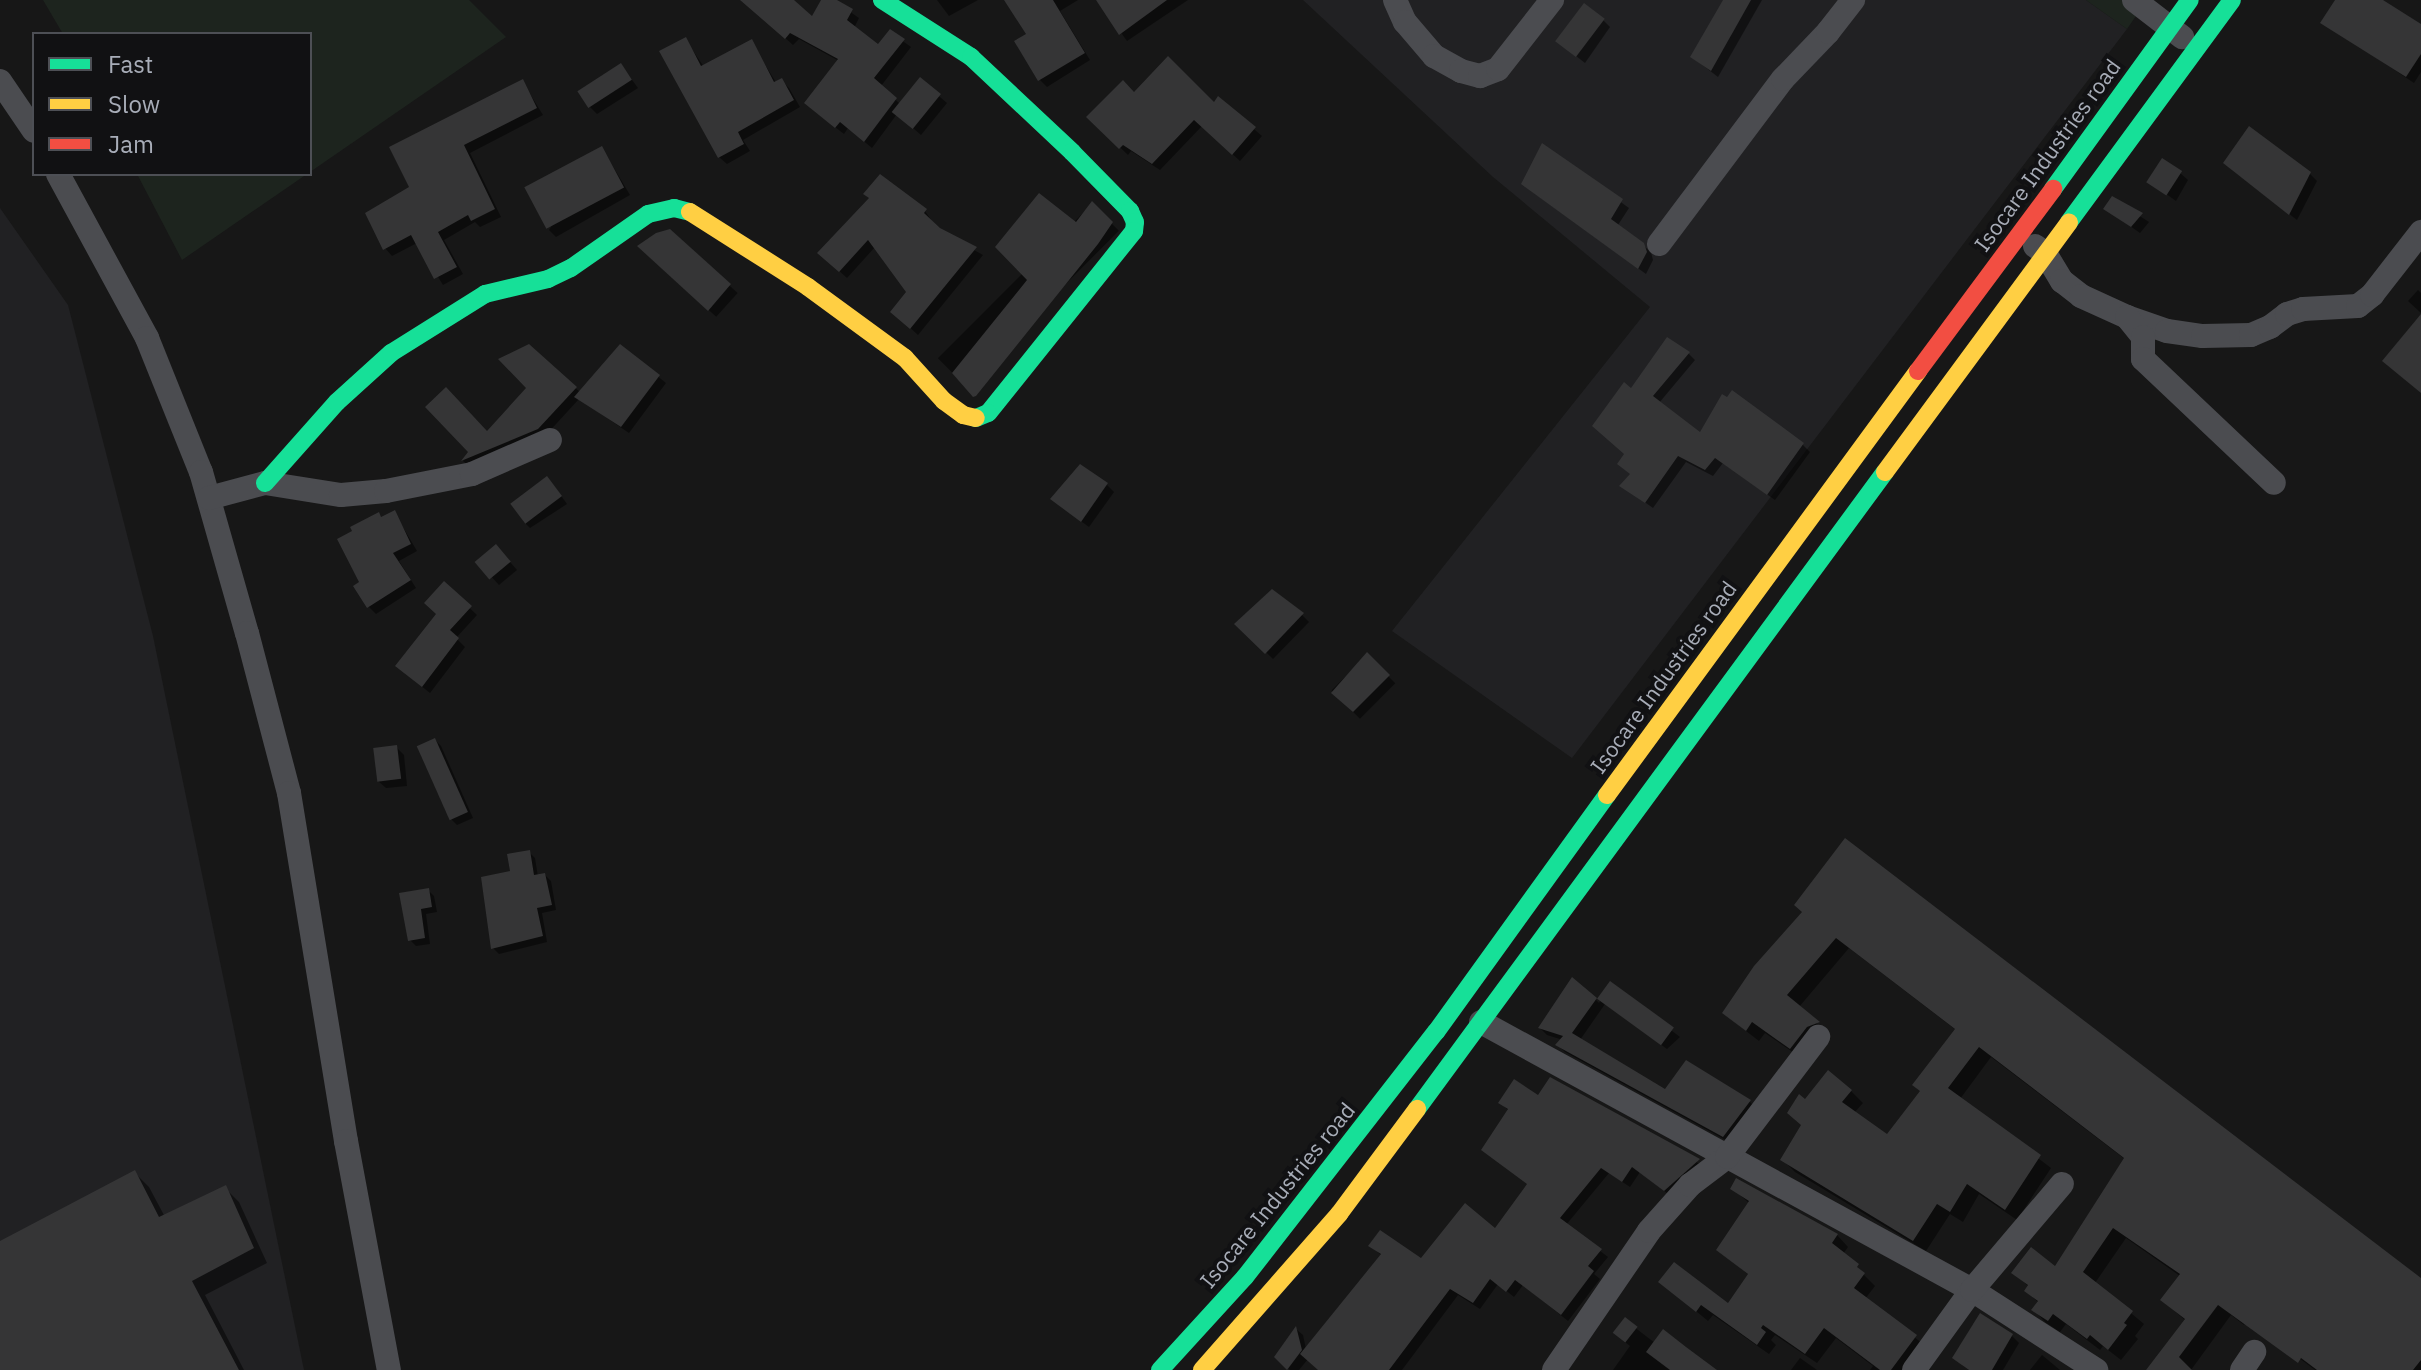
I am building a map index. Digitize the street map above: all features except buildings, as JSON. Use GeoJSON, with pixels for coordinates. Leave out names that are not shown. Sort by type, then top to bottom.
{"type":"FeatureCollection","features":[{"type":"Feature","properties":{"kind":"street"},"geometry":{"type":"LineString","coordinates":[[265,483],[337,402],[391,353],[485,294],[548,279],[571,268],[648,214],[674,208],[691,212],[808,287],[905,358],[944,401],[963,415],[975,418],[988,413],[1134,231],[1135,222],[1130,211],[1072,152],[971,57],[882,0]]}},
{"type":"Feature","properties":{"kind":"street"},"geometry":{"type":"LineString","coordinates":[[1395,0],[1405,22],[1434,56],[1461,71],[1480,76],[1498,69],[1552,0]]}},
{"type":"Feature","properties":{"kind":"street"},"geometry":{"type":"LineString","coordinates":[[1659,244],[1783,79],[1828,32],[1853,0]]}},
{"type":"Feature","properties":{"kind":"street"},"geometry":{"type":"LineString","coordinates":[[2134,0],[2197,48]]}},
{"type":"Feature","properties":{"kind":"street","name":"Isocare Industries road"},"geometry":{"type":"LineString","coordinates":[[1160,1370],[1245,1277],[1342,1156],[2190,0]]}},
{"type":"Feature","properties":{"kind":"street"},"geometry":{"type":"LineString","coordinates":[[1202,1370],[1339,1214],[2232,0]]}},
{"type":"Feature","properties":{"kind":"street"},"geometry":{"type":"LineString","coordinates":[[0,81],[32,128]]}},
{"type":"Feature","properties":{"kind":"street"},"geometry":{"type":"LineString","coordinates":[[59,176],[147,338],[209,498],[289,793],[346,1141],[389,1370]]}},
{"type":"Feature","properties":{"kind":"street"},"geometry":{"type":"LineString","coordinates":[[2020,235],[2045,253],[2062,281],[2081,296],[2167,331],[2203,336],[2251,335],[2270,327],[2287,314],[2303,309],[2358,306],[2372,295],[2421,232]]}},
{"type":"Feature","properties":{"kind":"street"},"geometry":{"type":"LineString","coordinates":[[2127,317],[2143,337],[2143,359],[2274,483]]}},
{"type":"Feature","properties":{"kind":"street"},"geometry":{"type":"LineString","coordinates":[[209,498],[265,483],[341,495],[386,491],[472,474],[550,440]]}},
{"type":"Feature","properties":{"kind":"street"},"geometry":{"type":"LineString","coordinates":[[1481,1022],[1972,1290],[2096,1370]]}},
{"type":"Feature","properties":{"kind":"street"},"geometry":{"type":"LineString","coordinates":[[1554,1370],[1649,1231],[1690,1185],[1727,1157],[1818,1037]]}},
{"type":"Feature","properties":{"kind":"street"},"geometry":{"type":"LineString","coordinates":[[1914,1370],[1972,1290],[2062,1184]]}},
{"type":"Feature","properties":{"kind":"shaded area"},"geometry":{"type":"Polygon","coordinates":[[[43,0],[469,0],[506,37],[312,171],[312,32],[62,32],[43,0]]]}},
{"type":"Feature","properties":{"kind":"shaded area"},"geometry":{"type":"Polygon","coordinates":[[[1303,0],[2086,0],[2127,29],[1572,758],[1392,631],[1650,307],[1493,177],[1303,0]]]}},
{"type":"Feature","properties":{"kind":"shaded area"},"geometry":{"type":"Polygon","coordinates":[[[2086,0],[2147,0],[2127,29],[2086,0]]]}},
{"type":"Feature","properties":{"kind":"shaded area"},"geometry":{"type":"Polygon","coordinates":[[[138,176],[304,176],[182,260],[138,176]]]}},
{"type":"Feature","properties":{"kind":"shaded area"},"geometry":{"type":"Polygon","coordinates":[[[0,208],[68,305],[153,636],[304,1370],[0,1370],[0,208]]]}},
{"type":"Feature","properties":{"kind":"traffic: fast"},"geometry":{"type":"LineString","coordinates":[[882,0],[971,57],[1072,152],[1130,211],[1135,222],[1134,231],[988,413],[976,418]]}},
{"type":"Feature","properties":{"kind":"traffic: fast"},"geometry":{"type":"LineString","coordinates":[[2053,189],[2190,0]]}},
{"type":"Feature","properties":{"kind":"traffic: fast"},"geometry":{"type":"LineString","coordinates":[[2069,222],[2232,0]]}},
{"type":"Feature","properties":{"kind":"traffic: fast"},"geometry":{"type":"LineString","coordinates":[[265,483],[337,402],[391,353],[485,294],[548,279],[571,268],[648,214],[674,208],[690,212]]}},
{"type":"Feature","properties":{"kind":"traffic: fast"},"geometry":{"type":"LineString","coordinates":[[1417,1109],[1885,472]]}},
{"type":"Feature","properties":{"kind":"traffic: fast"},"geometry":{"type":"LineString","coordinates":[[1160,1370],[1245,1277],[1436,1032],[1607,795]]}},
{"type":"Feature","properties":{"kind":"traffic: slow"},"geometry":{"type":"LineString","coordinates":[[690,212],[808,287],[905,358],[944,401],[963,415],[976,418]]}},
{"type":"Feature","properties":{"kind":"traffic: slow"},"geometry":{"type":"LineString","coordinates":[[1885,472],[2069,222]]}},
{"type":"Feature","properties":{"kind":"traffic: slow"},"geometry":{"type":"LineString","coordinates":[[1607,795],[1918,371]]}},
{"type":"Feature","properties":{"kind":"traffic: slow"},"geometry":{"type":"LineString","coordinates":[[1202,1370],[1339,1214],[1417,1109]]}},
{"type":"Feature","properties":{"kind":"traffic: jam"},"geometry":{"type":"LineString","coordinates":[[1918,371],[2053,189]]}}]}
